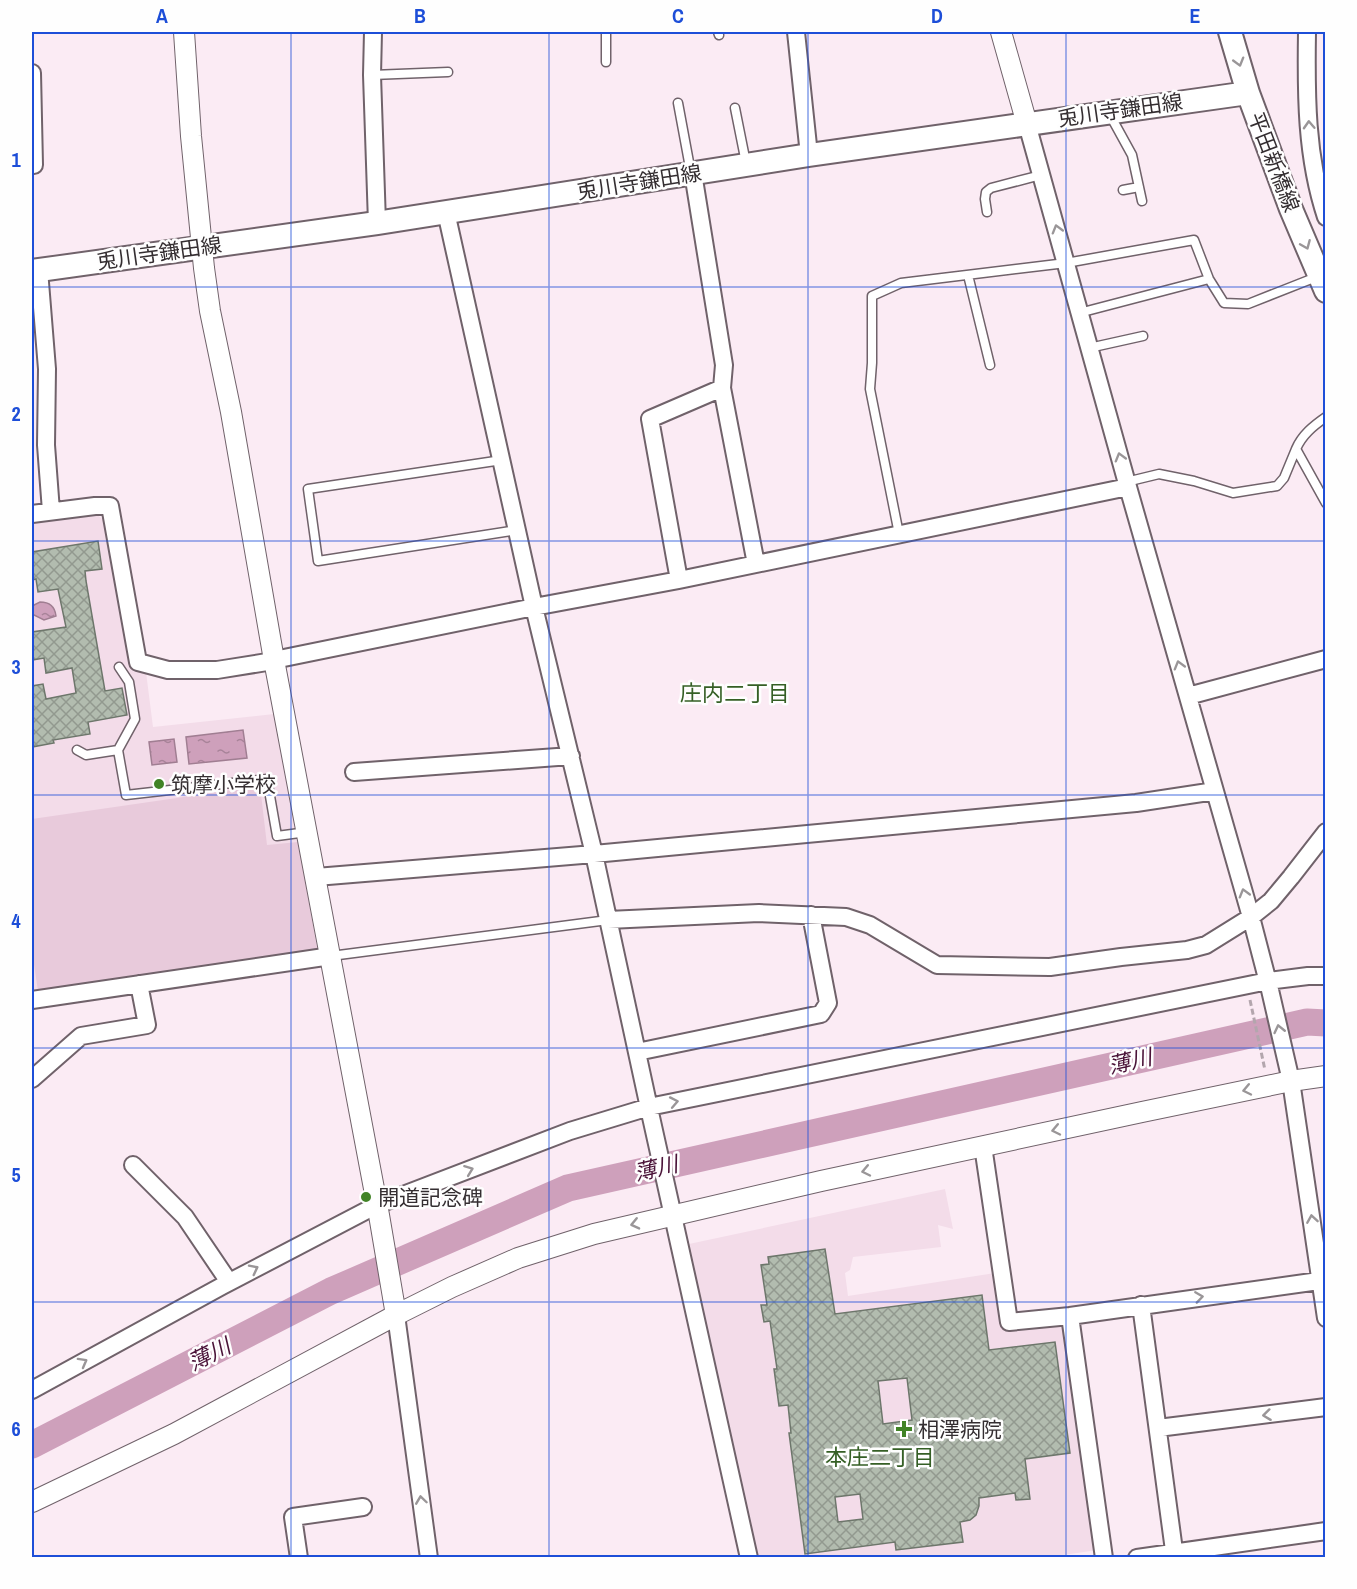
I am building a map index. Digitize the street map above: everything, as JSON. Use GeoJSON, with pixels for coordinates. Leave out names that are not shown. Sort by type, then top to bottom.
{"type":"FeatureCollection","features":[{"type":"Feature","properties":{"kind":"main road","name":"平田新橋線"},"geometry":{"type":"LineString","coordinates":[[1230,32],[1248,93],[1291,209],[1323,283]]}},
{"type":"Feature","properties":{"kind":"main road","name":"兎川寺鎌田線"},"geometry":{"type":"LineString","coordinates":[[35,271],[377,223],[809,155],[1248,93]]}},
{"type":"Feature","properties":{"kind":"street"},"geometry":{"type":"LineString","coordinates":[[184,32],[191,136],[210,311],[231,412],[274,660],[378,1210],[395,1309],[429,1557]]}},
{"type":"Feature","properties":{"kind":"street"},"geometry":{"type":"LineString","coordinates":[[374,32],[372,75],[377,223]]}},
{"type":"Feature","properties":{"kind":"street"},"geometry":{"type":"LineString","coordinates":[[796,32],[809,155]]}},
{"type":"Feature","properties":{"kind":"street"},"geometry":{"type":"LineString","coordinates":[[1001,32],[1269,985],[1289,1074],[1323,1280],[1326,1318]]}},
{"type":"Feature","properties":{"kind":"street"},"geometry":{"type":"LineString","coordinates":[[1307,32],[1307,105],[1310,145],[1321,181],[1326,217]]}},
{"type":"Feature","properties":{"kind":"street"},"geometry":{"type":"LineString","coordinates":[[32,73],[34,165],[32,165]]}},
{"type":"Feature","properties":{"kind":"street"},"geometry":{"type":"LineString","coordinates":[[692,174],[724,364],[722,388],[756,564]]}},
{"type":"Feature","properties":{"kind":"street"},"geometry":{"type":"LineString","coordinates":[[446,212],[534,607],[594,854],[749,1557]]}},
{"type":"Feature","properties":{"kind":"street"},"geometry":{"type":"LineString","coordinates":[[35,271],[47,369],[46,445],[51,512]]}},
{"type":"Feature","properties":{"kind":"street"},"geometry":{"type":"LineString","coordinates":[[679,580],[650,419],[722,388]]}},
{"type":"Feature","properties":{"kind":"street"},"geometry":{"type":"LineString","coordinates":[[32,514],[110,506],[138,662],[168,670],[217,670],[679,580],[1127,485]]}},
{"type":"Feature","properties":{"kind":"street"},"geometry":{"type":"LineString","coordinates":[[1188,696],[1326,659]]}},
{"type":"Feature","properties":{"kind":"street"},"geometry":{"type":"LineString","coordinates":[[354,772],[571,756]]}},
{"type":"Feature","properties":{"kind":"street"},"geometry":{"type":"LineString","coordinates":[[316,877],[1124,805],[1215,791]]}},
{"type":"Feature","properties":{"kind":"street"},"geometry":{"type":"LineString","coordinates":[[608,920],[759,913],[846,917],[870,926],[937,965],[1050,967],[1187,950],[1206,945],[1251,917],[1271,901],[1326,832]]}},
{"type":"Feature","properties":{"kind":"street"},"geometry":{"type":"LineString","coordinates":[[637,1052],[821,1014],[828,1003],[811,915]]}},
{"type":"Feature","properties":{"kind":"street"},"geometry":{"type":"LineString","coordinates":[[32,1000],[331,956]]}},
{"type":"Feature","properties":{"kind":"street"},"geometry":{"type":"LineString","coordinates":[[32,1390],[229,1282],[378,1210],[570,1131],[650,1112],[1308,976],[1326,975]]}},
{"type":"Feature","properties":{"kind":"street"},"geometry":{"type":"LineString","coordinates":[[32,1079],[81,1036],[147,1025],[139,984]]}},
{"type":"Feature","properties":{"kind":"street"},"geometry":{"type":"LineString","coordinates":[[32,1502],[174,1434],[395,1309],[518,1258],[671,1210],[983,1146],[1289,1074],[1326,1076]]}},
{"type":"Feature","properties":{"kind":"street"},"geometry":{"type":"LineString","coordinates":[[983,1146],[1009,1322],[1070,1316],[1323,1280]]}},
{"type":"Feature","properties":{"kind":"street"},"geometry":{"type":"LineString","coordinates":[[133,1165],[185,1217],[229,1282]]}},
{"type":"Feature","properties":{"kind":"street"},"geometry":{"type":"LineString","coordinates":[[1141,1305],[1175,1555]]}},
{"type":"Feature","properties":{"kind":"street"},"geometry":{"type":"LineString","coordinates":[[1070,1316],[1104,1557]]}},
{"type":"Feature","properties":{"kind":"street"},"geometry":{"type":"LineString","coordinates":[[1158,1428],[1326,1407]]}},
{"type":"Feature","properties":{"kind":"street"},"geometry":{"type":"LineString","coordinates":[[300,1557],[294,1517],[363,1507]]}},
{"type":"Feature","properties":{"kind":"street"},"geometry":{"type":"LineString","coordinates":[[1137,1557],[1175,1555],[1326,1531]]}},
{"type":"Feature","properties":{"kind":"lane"},"geometry":{"type":"LineString","coordinates":[[606,32],[606,62]]}},
{"type":"Feature","properties":{"kind":"lane"},"geometry":{"type":"LineString","coordinates":[[372,75],[448,72]]}},
{"type":"Feature","properties":{"kind":"lane"},"geometry":{"type":"LineString","coordinates":[[678,103],[692,174]]}},
{"type":"Feature","properties":{"kind":"lane"},"geometry":{"type":"LineString","coordinates":[[735,108],[747,165]]}},
{"type":"Feature","properties":{"kind":"lane"},"geometry":{"type":"LineString","coordinates":[[1108,112],[1132,155],[1142,201]]}},
{"type":"Feature","properties":{"kind":"lane"},"geometry":{"type":"LineString","coordinates":[[987,212],[986,192],[991,188],[1041,175]]}},
{"type":"Feature","properties":{"kind":"lane"},"geometry":{"type":"LineString","coordinates":[[1123,190],[1138,187]]}},
{"type":"Feature","properties":{"kind":"lane"},"geometry":{"type":"LineString","coordinates":[[899,534],[870,389],[872,296],[901,283],[1066,263],[1194,240],[1209,279],[1224,303],[1248,304],[1323,283]]}},
{"type":"Feature","properties":{"kind":"lane"},"geometry":{"type":"LineString","coordinates":[[968,275],[990,365]]}},
{"type":"Feature","properties":{"kind":"lane"},"geometry":{"type":"LineString","coordinates":[[1079,313],[1209,279]]}},
{"type":"Feature","properties":{"kind":"lane"},"geometry":{"type":"LineString","coordinates":[[1089,348],[1143,336]]}},
{"type":"Feature","properties":{"kind":"lane"},"geometry":{"type":"LineString","coordinates":[[1127,485],[1159,474],[1233,492],[1277,486],[1284,478],[1299,442],[1312,426],[1326,417]]}},
{"type":"Feature","properties":{"kind":"lane"},"geometry":{"type":"LineString","coordinates":[[1296,449],[1326,503]]}},
{"type":"Feature","properties":{"kind":"lane"},"geometry":{"type":"LineString","coordinates":[[502,459],[308,489],[318,561],[518,530]]}},
{"type":"Feature","properties":{"kind":"lane"},"geometry":{"type":"LineString","coordinates":[[119,667],[129,682],[135,719],[118,750],[126,795],[267,779],[277,836],[307,832]]}},
{"type":"Feature","properties":{"kind":"lane"},"geometry":{"type":"LineString","coordinates":[[77,750],[86,755],[118,750]]}},
{"type":"Feature","properties":{"kind":"lane"},"geometry":{"type":"LineString","coordinates":[[331,956],[608,920]]}},
{"type":"Feature","properties":{"kind":"path"},"geometry":{"type":"LineString","coordinates":[[1248,993],[1266,1074]]}},
{"type":"Feature","properties":{"kind":"shaded area","name":"筑摩小学校"},"geometry":{"type":"Polygon","coordinates":[[[97,515],[104,520],[146,672],[153,727],[274,714],[317,948],[32,992],[32,520],[97,515]]]}},
{"type":"Feature","properties":{"kind":"shaded area"},"geometry":{"type":"Polygon","coordinates":[[[260,786],[267,845],[298,842],[317,948],[314,953],[38,991],[32,951],[32,819],[260,786]]]}},
{"type":"Feature","properties":{"kind":"shaded area","name":"相澤病院"},"geometry":{"type":"Polygon","coordinates":[[[945,1189],[953,1229],[938,1225],[941,1247],[853,1257],[850,1270],[845,1273],[848,1296],[995,1273],[1003,1329],[1064,1321],[1097,1550],[1044,1558],[757,1557],[689,1244],[945,1189]]]}},
{"type":"Feature","properties":{"kind":"water"},"geometry":{"type":"Polygon","coordinates":[[[40,602],[51,606],[56,616],[44,620],[32,614],[32,606],[40,602]]]}},
{"type":"Feature","properties":{"kind":"water"},"geometry":{"type":"Polygon","coordinates":[[[243,730],[247,758],[189,764],[186,737],[243,730]]]}},
{"type":"Feature","properties":{"kind":"water"},"geometry":{"type":"Polygon","coordinates":[[[174,739],[177,762],[152,765],[149,742],[174,739]]]}},
{"type":"Feature","properties":{"kind":"building"},"geometry":{"type":"Polygon","coordinates":[[[98,541],[102,569],[85,571],[86,581],[105,691],[122,688],[127,715],[88,722],[90,734],[53,740],[54,743],[32,747],[32,686],[43,684],[46,699],[76,693],[72,668],[46,673],[44,658],[32,660],[32,632],[66,627],[58,589],[38,592],[36,579],[32,580],[32,552],[98,541]]]}},
{"type":"Feature","properties":{"kind":"building"},"geometry":{"type":"Polygon","coordinates":[[[825,1249],[835,1314],[982,1295],[989,1350],[1055,1342],[1070,1453],[1025,1459],[1030,1499],[1016,1500],[1015,1493],[979,1498],[976,1515],[970,1520],[960,1522],[963,1542],[896,1550],[895,1542],[805,1554],[789,1433],[791,1433],[788,1405],[779,1406],[774,1369],[777,1369],[770,1321],[764,1322],[761,1305],[767,1305],[761,1265],[769,1264],[768,1257],[825,1249]],[[907,1378],[878,1381],[883,1424],[912,1420],[907,1378]],[[860,1494],[835,1497],[838,1522],[863,1519],[860,1494]]]}},
{"type":"Feature","properties":{"kind":"waterway","name":"薄川"},"geometry":{"type":"LineString","coordinates":[[32,1445],[331,1291],[568,1188],[1307,1022],[1326,1023]]}},
{"type":"Feature","properties":{"kind":"place","name":"筑摩小学校"},"geometry":{"type":"Point","coordinates":[159,784]}},
{"type":"Feature","properties":{"kind":"place","name":"開道記念碑"},"geometry":{"type":"Point","coordinates":[366,1197]}},
{"type":"Feature","properties":{"kind":"place","name":"相澤病院"},"geometry":{"type":"Point","coordinates":[904,1429]}},
{"type":"Feature","properties":{"kind":"district","name":"庄内二丁目"},"geometry":{"type":"Point","coordinates":[735,693]}},
{"type":"Feature","properties":{"kind":"district","name":"本庄二丁目"},"geometry":{"type":"Point","coordinates":[880,1457]}}]}
